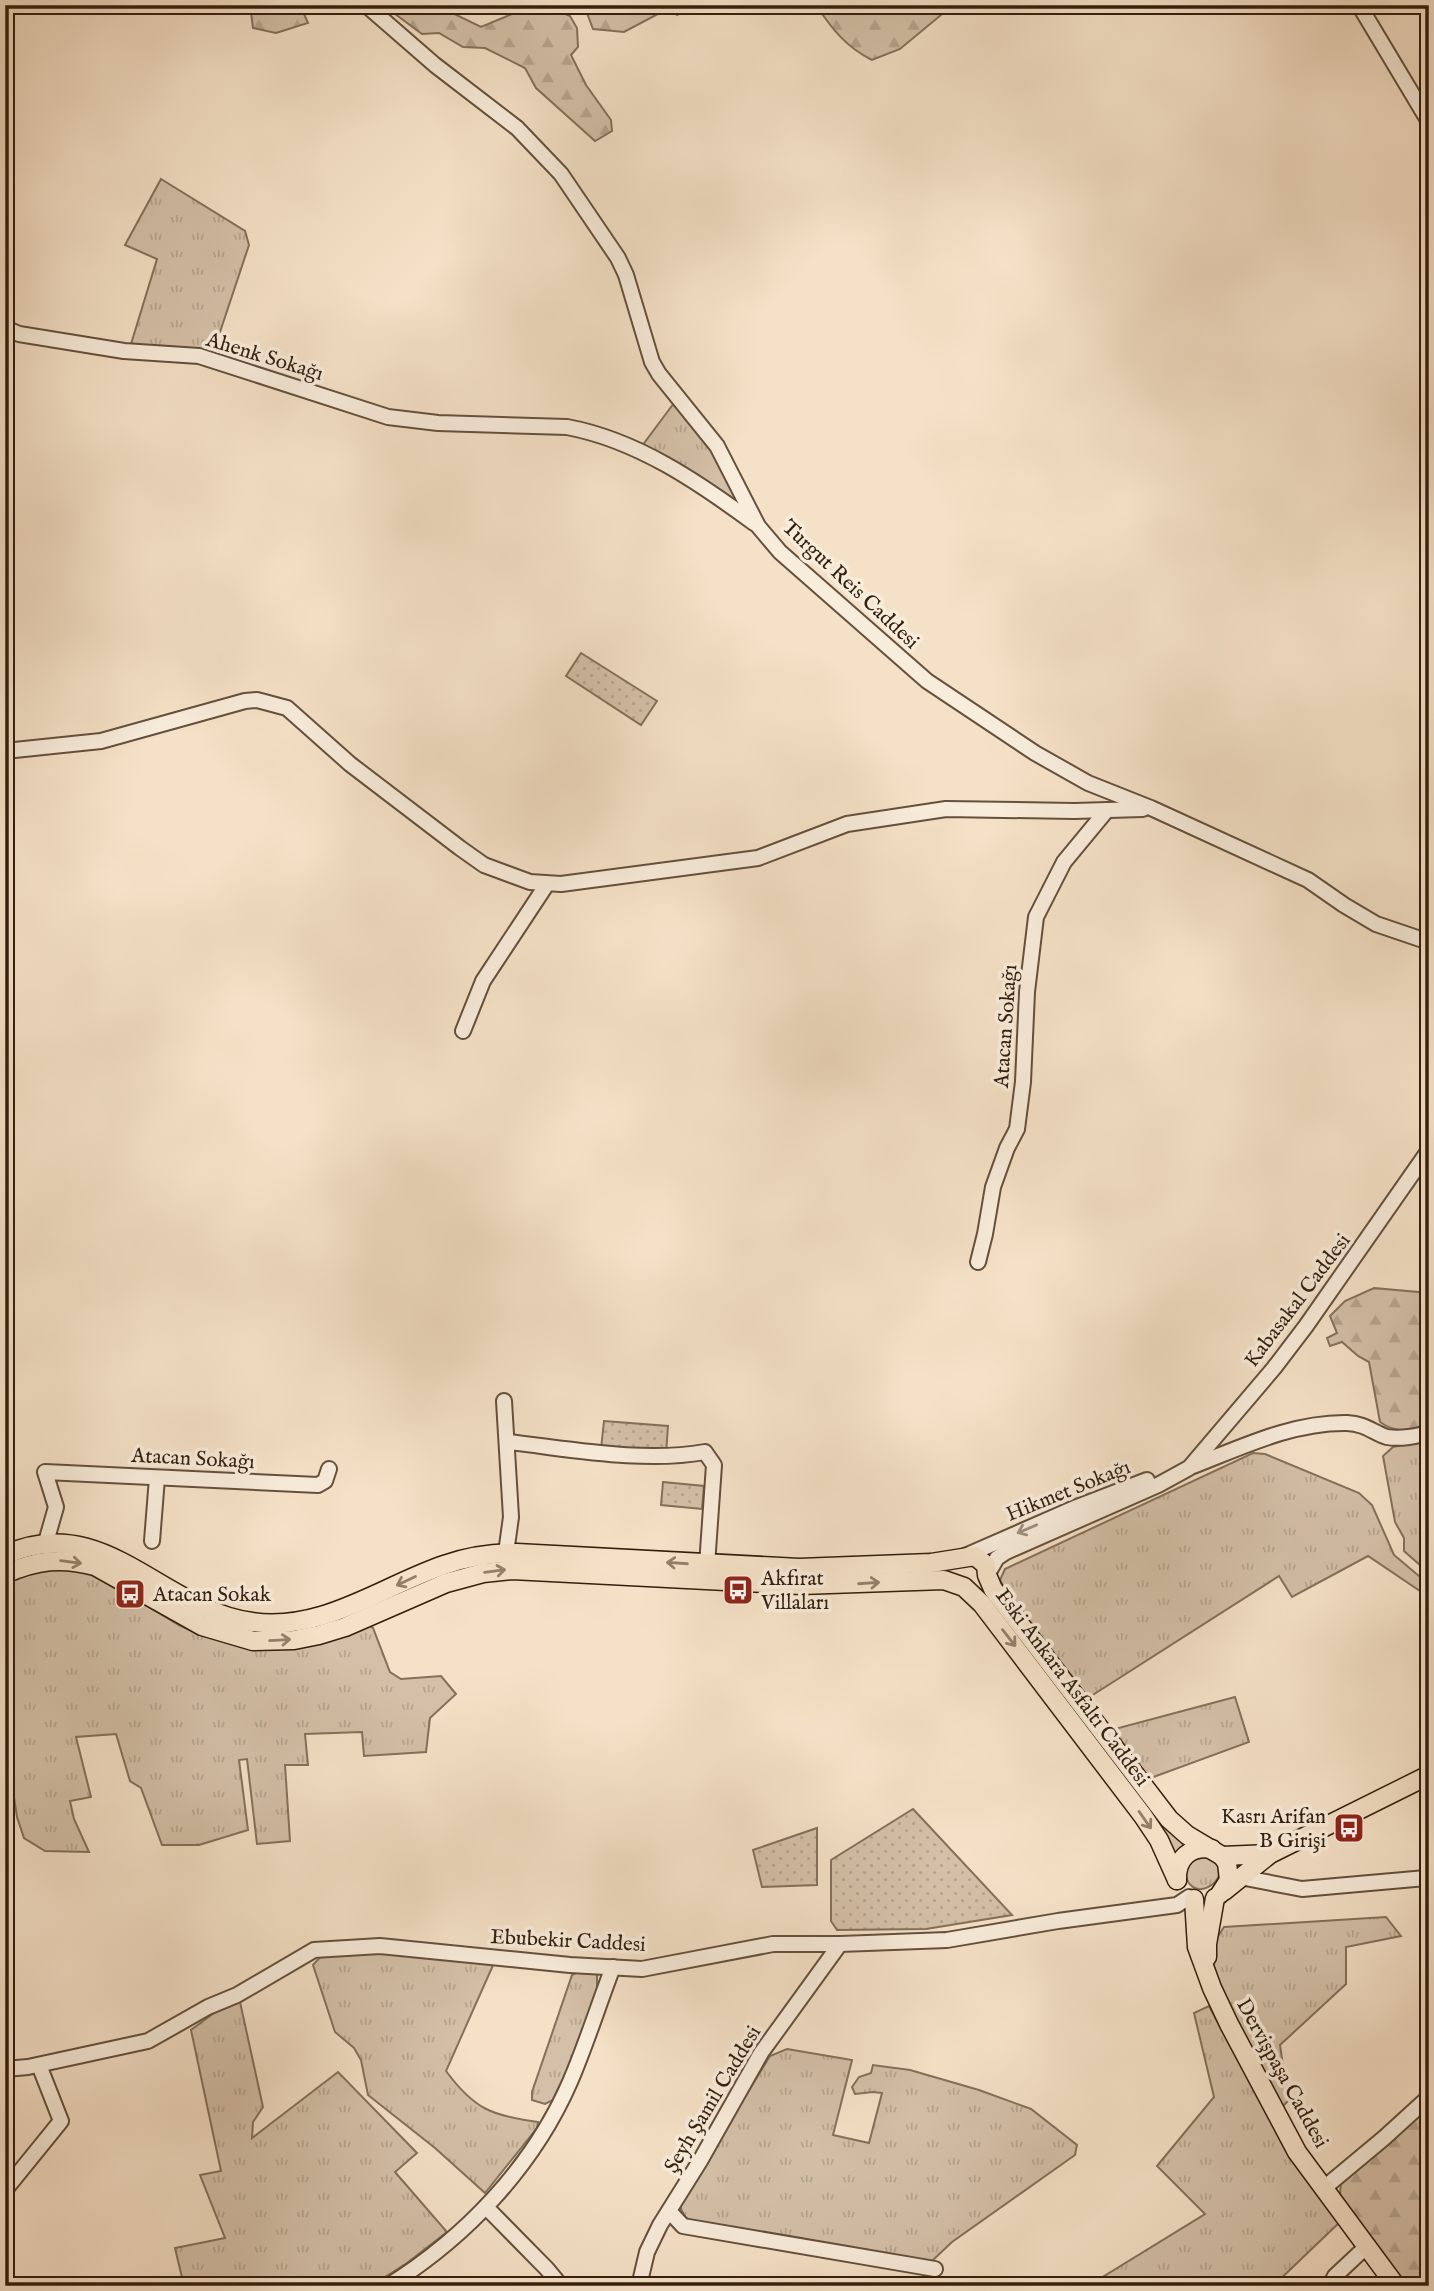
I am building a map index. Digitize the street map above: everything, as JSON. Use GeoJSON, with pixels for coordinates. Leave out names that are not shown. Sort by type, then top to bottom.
{"type":"FeatureCollection","features":[{"type":"Feature","properties":{"kind":"main road"},"geometry":{"type":"LineString","coordinates":[[5,1555],[47,1542],[68,1543],[103,1552],[214,1613],[249,1622],[279,1624],[334,1613],[446,1564],[506,1553],[799,1568],[931,1563],[965,1556],[980,1558],[986,1565],[987,1575],[979,1587],[964,1587],[956,1579],[957,1564],[965,1556]]}},
{"type":"Feature","properties":{"kind":"main road","name":"Eski Ankara Asfaltı Caddesi"},"geometry":{"type":"LineString","coordinates":[[5,1574],[39,1561],[54,1560],[95,1566],[202,1626],[237,1637],[270,1641],[294,1640],[332,1631],[446,1583],[500,1570],[804,1585],[944,1580],[964,1587],[990,1614],[1143,1816],[1159,1840],[1180,1888],[1192,1898]]}},
{"type":"Feature","properties":{"kind":"main road","name":"Eski Ankara Asfaltı Caddesi"},"geometry":{"type":"LineString","coordinates":[[987,1575],[993,1589],[1169,1819],[1187,1835],[1219,1853]]}},
{"type":"Feature","properties":{"kind":"main road"},"geometry":{"type":"LineString","coordinates":[[1192,1898],[1202,1901],[1218,1896],[1270,1854],[1429,1775]]}},
{"type":"Feature","properties":{"kind":"main road"},"geometry":{"type":"LineString","coordinates":[[1177,1880],[1179,1863],[1191,1851],[1199,1848],[1219,1853],[1270,1854]]}},
{"type":"Feature","properties":{"kind":"main road"},"geometry":{"type":"LineString","coordinates":[[1212,1988],[1206,1944],[1218,1896],[1229,1880],[1229,1871],[1219,1853]]}},
{"type":"Feature","properties":{"kind":"main road","name":"Dervişpaşa Caddesi"},"geometry":{"type":"LineString","coordinates":[[1192,1898],[1197,1947],[1228,2024],[1297,2152],[1396,2286]]}},
{"type":"Feature","properties":{"kind":"street","name":"Turgut Reis Caddesi"},"geometry":{"type":"LineString","coordinates":[[366,5],[435,65],[517,128],[561,174],[618,258],[626,275],[652,362],[717,446],[758,526],[780,552],[927,681],[1058,768],[1308,880],[1376,924],[1429,942]]}},
{"type":"Feature","properties":{"kind":"street"},"geometry":{"type":"LineString","coordinates":[[1359,5],[1429,122]]}},
{"type":"Feature","properties":{"kind":"street","name":"Ahenk Sokağı"},"geometry":{"type":"LineString","coordinates":[[5,328],[19,334],[124,351],[199,356],[388,417],[438,424],[567,427],[586,431],[617,442],[693,480],[758,526]]}},
{"type":"Feature","properties":{"kind":"street"},"geometry":{"type":"LineString","coordinates":[[5,751],[101,741],[257,700],[287,708],[367,777],[484,865],[530,882],[547,884],[638,876],[758,858],[847,824],[946,809],[1151,808]]}},
{"type":"Feature","properties":{"kind":"street","name":"Atacan Sokağı"},"geometry":{"type":"LineString","coordinates":[[978,1262],[993,1187],[1017,1129],[1023,1082],[1027,992],[1036,916],[1064,862],[1107,810]]}},
{"type":"Feature","properties":{"kind":"street"},"geometry":{"type":"LineString","coordinates":[[463,1031],[484,981],[547,884]]}},
{"type":"Feature","properties":{"kind":"street","name":"Kabasakal Caddesi"},"geometry":{"type":"LineString","coordinates":[[1189,1468],[1306,1326],[1429,1150]]}},
{"type":"Feature","properties":{"kind":"street"},"geometry":{"type":"LineString","coordinates":[[504,1401],[511,1517],[506,1553]]}},
{"type":"Feature","properties":{"kind":"street","name":"Hikmet Sokağı"},"geometry":{"type":"LineString","coordinates":[[965,1556],[1077,1507],[1301,1427],[1349,1423],[1368,1427],[1388,1437],[1422,1435],[1429,1431]]}},
{"type":"Feature","properties":{"kind":"street"},"geometry":{"type":"LineString","coordinates":[[508,1442],[583,1451],[677,1457],[705,1452],[714,1465],[707,1565]]}},
{"type":"Feature","properties":{"kind":"street","name":"Hikmet Sokağı"},"geometry":{"type":"LineString","coordinates":[[987,1575],[997,1558],[1006,1552],[1158,1485],[1189,1468]]}},
{"type":"Feature","properties":{"kind":"street","name":"Atacan Sokağı"},"geometry":{"type":"LineString","coordinates":[[47,1542],[56,1507],[46,1472],[318,1485],[325,1481],[329,1469]]}},
{"type":"Feature","properties":{"kind":"street"},"geometry":{"type":"LineString","coordinates":[[152,1541],[158,1478]]}},
{"type":"Feature","properties":{"kind":"street"},"geometry":{"type":"LineString","coordinates":[[1240,1877],[1302,1889],[1426,1878]]}},
{"type":"Feature","properties":{"kind":"street","name":"Ebubekir Caddesi"},"geometry":{"type":"LineString","coordinates":[[5,2068],[39,2064],[148,2040],[208,2007],[237,1995],[314,1950],[380,1946],[570,1965],[642,1969],[773,1944],[947,1940],[1058,1921],[1144,1911],[1177,1905],[1192,1898]]}},
{"type":"Feature","properties":{"kind":"street","name":"Şeyh Şamil Caddesi"},"geometry":{"type":"LineString","coordinates":[[639,2286],[647,2252],[761,2053],[840,1944]]}},
{"type":"Feature","properties":{"kind":"street"},"geometry":{"type":"LineString","coordinates":[[388,2286],[439,2250],[486,2207],[530,2155],[569,2083],[613,1967]]}},
{"type":"Feature","properties":{"kind":"street"},"geometry":{"type":"LineString","coordinates":[[5,2190],[61,2121],[39,2064]]}},
{"type":"Feature","properties":{"kind":"street"},"geometry":{"type":"LineString","coordinates":[[1324,2188],[1429,2097]]}},
{"type":"Feature","properties":{"kind":"street"},"geometry":{"type":"LineString","coordinates":[[486,2207],[561,2286]]}},
{"type":"Feature","properties":{"kind":"street"},"geometry":{"type":"LineString","coordinates":[[669,2211],[683,2226],[935,2269]]}},
{"type":"Feature","properties":{"kind":"street"},"geometry":{"type":"LineString","coordinates":[[1330,2286],[1335,2276],[1367,2246]]}},
{"type":"Feature","properties":{"kind":"green space"},"geometry":{"type":"Polygon","coordinates":[[[250,5],[300,5],[308,23],[276,33],[253,28],[250,5]]]}},
{"type":"Feature","properties":{"kind":"green space"},"geometry":{"type":"Polygon","coordinates":[[[383,5],[436,5],[481,27],[529,7],[558,11],[570,16],[577,28],[578,47],[571,55],[586,85],[611,120],[612,131],[595,141],[536,88],[525,68],[485,48],[463,47],[439,33],[422,34],[383,5]]]}},
{"type":"Feature","properties":{"kind":"green space"},"geometry":{"type":"Polygon","coordinates":[[[584,5],[697,5],[677,15],[671,7],[624,32],[593,29],[584,5]]]}},
{"type":"Feature","properties":{"kind":"green space"},"geometry":{"type":"Polygon","coordinates":[[[816,5],[953,5],[900,49],[872,60],[840,37],[816,5]]]}},
{"type":"Feature","properties":{"kind":"green space"},"geometry":{"type":"Polygon","coordinates":[[[161,179],[245,231],[249,245],[216,344],[199,350],[131,344],[157,259],[125,245],[161,179]]]}},
{"type":"Feature","properties":{"kind":"green space"},"geometry":{"type":"Polygon","coordinates":[[[674,403],[704,436],[736,498],[733,502],[697,475],[642,446],[674,403]]]}},
{"type":"Feature","properties":{"kind":"green space"},"geometry":{"type":"Polygon","coordinates":[[[581,653],[657,701],[641,725],[566,676],[581,653]]]}},
{"type":"Feature","properties":{"kind":"green space"},"geometry":{"type":"Polygon","coordinates":[[[1374,1288],[1429,1293],[1429,1423],[1417,1429],[1398,1430],[1380,1422],[1369,1362],[1342,1342],[1330,1346],[1327,1338],[1337,1333],[1330,1316],[1345,1301],[1374,1288]]]}},
{"type":"Feature","properties":{"kind":"green space"},"geometry":{"type":"Polygon","coordinates":[[[604,1421],[668,1426],[666,1454],[601,1449],[604,1421]]]}},
{"type":"Feature","properties":{"kind":"green space"},"geometry":{"type":"Polygon","coordinates":[[[1429,1439],[1429,1573],[1404,1551],[1404,1538],[1395,1522],[1383,1456],[1393,1447],[1429,1439]]]}},
{"type":"Feature","properties":{"kind":"green space"},"geometry":{"type":"Polygon","coordinates":[[[1253,1453],[1265,1454],[1359,1493],[1372,1505],[1394,1555],[1425,1581],[1429,1591],[1420,1591],[1368,1556],[1292,1597],[1279,1576],[1088,1698],[1005,1590],[1000,1580],[1005,1569],[1253,1453]]]}},
{"type":"Feature","properties":{"kind":"green space"},"geometry":{"type":"Polygon","coordinates":[[[663,1482],[704,1486],[702,1509],[661,1505],[663,1482]]]}},
{"type":"Feature","properties":{"kind":"green space"},"geometry":{"type":"Polygon","coordinates":[[[49,1565],[90,1571],[179,1625],[201,1635],[238,1644],[367,1624],[373,1628],[390,1672],[401,1679],[441,1676],[456,1694],[430,1718],[426,1752],[364,1756],[362,1732],[305,1734],[308,1765],[285,1765],[290,1841],[257,1844],[247,1759],[239,1760],[248,1830],[199,1845],[162,1845],[141,1788],[130,1781],[116,1734],[76,1737],[91,1797],[70,1801],[74,1819],[89,1852],[45,1851],[24,1838],[17,1817],[12,1784],[14,1757],[5,1711],[11,1675],[5,1628],[5,1580],[49,1565]]]}},
{"type":"Feature","properties":{"kind":"green space"},"geometry":{"type":"Polygon","coordinates":[[[986,1588],[1149,1809],[1187,1844],[1175,1857],[980,1591],[986,1588]]]}},
{"type":"Feature","properties":{"kind":"green space"},"geometry":{"type":"Polygon","coordinates":[[[1235,1697],[1249,1742],[1148,1779],[1111,1730],[1235,1697]]]}},
{"type":"Feature","properties":{"kind":"green space"},"geometry":{"type":"Polygon","coordinates":[[[913,1809],[1012,1915],[926,1929],[837,1930],[831,1921],[831,1860],[913,1809]]]}},
{"type":"Feature","properties":{"kind":"green space"},"geometry":{"type":"Polygon","coordinates":[[[817,1828],[817,1885],[762,1887],[753,1850],[817,1828]]]}},
{"type":"Feature","properties":{"kind":"green space"},"geometry":{"type":"Polygon","coordinates":[[[1201,1854],[1215,1861],[1220,1869],[1214,1883],[1200,1889],[1193,1887],[1187,1880],[1184,1867],[1201,1854]]]}},
{"type":"Feature","properties":{"kind":"green space"},"geometry":{"type":"Polygon","coordinates":[[[1386,1917],[1401,1936],[1346,1947],[1346,1984],[1280,2045],[1288,2101],[1282,2107],[1219,1991],[1213,1961],[1215,1941],[1224,1927],[1386,1917]]]}},
{"type":"Feature","properties":{"kind":"green space"},"geometry":{"type":"Polygon","coordinates":[[[377,1951],[494,1963],[446,2071],[466,2094],[485,2108],[508,2117],[538,2122],[537,2128],[485,2193],[435,2148],[368,2095],[361,2060],[354,2048],[335,2032],[313,1965],[322,1955],[377,1951]]]}},
{"type":"Feature","properties":{"kind":"green space"},"geometry":{"type":"Polygon","coordinates":[[[583,1969],[597,1971],[597,1990],[580,2042],[564,2082],[553,2100],[545,2104],[532,2100],[532,2092],[572,1975],[583,1969]]]}},
{"type":"Feature","properties":{"kind":"green space"},"geometry":{"type":"Polygon","coordinates":[[[240,2002],[263,2107],[253,2122],[252,2138],[338,2072],[417,2153],[395,2172],[447,2232],[407,2263],[371,2286],[237,2286],[235,2281],[215,2286],[184,2286],[175,2248],[225,2238],[200,2175],[221,2171],[191,2030],[214,2013],[240,2002]]]}},
{"type":"Feature","properties":{"kind":"green space"},"geometry":{"type":"Polygon","coordinates":[[[1209,2006],[1290,2157],[1340,2222],[1273,2286],[1088,2286],[1205,2214],[1157,2166],[1214,2097],[1194,2013],[1209,2006]]]}},
{"type":"Feature","properties":{"kind":"green space"},"geometry":{"type":"Polygon","coordinates":[[[787,2049],[852,2060],[833,2135],[869,2143],[882,2093],[855,2094],[852,2087],[859,2077],[871,2073],[873,2065],[910,2070],[979,2090],[1031,2109],[1077,2145],[1075,2155],[952,2242],[932,2261],[860,2251],[692,2221],[685,2217],[680,2207],[682,2200],[770,2056],[787,2049]]]}},
{"type":"Feature","properties":{"kind":"green space"},"geometry":{"type":"Polygon","coordinates":[[[1429,2107],[1429,2286],[1405,2286],[1340,2195],[1341,2181],[1392,2141],[1429,2107]]]}},
{"type":"Feature","properties":{"kind":"place","name":"Akfırat Villaları"},"geometry":{"type":"Point","coordinates":[738,1590]}},
{"type":"Feature","properties":{"kind":"place","name":"Atacan Sokak"},"geometry":{"type":"Point","coordinates":[130,1594]}},
{"type":"Feature","properties":{"kind":"place","name":"Kasrı Arifan B Girişi"},"geometry":{"type":"Point","coordinates":[1349,1828]}}]}
